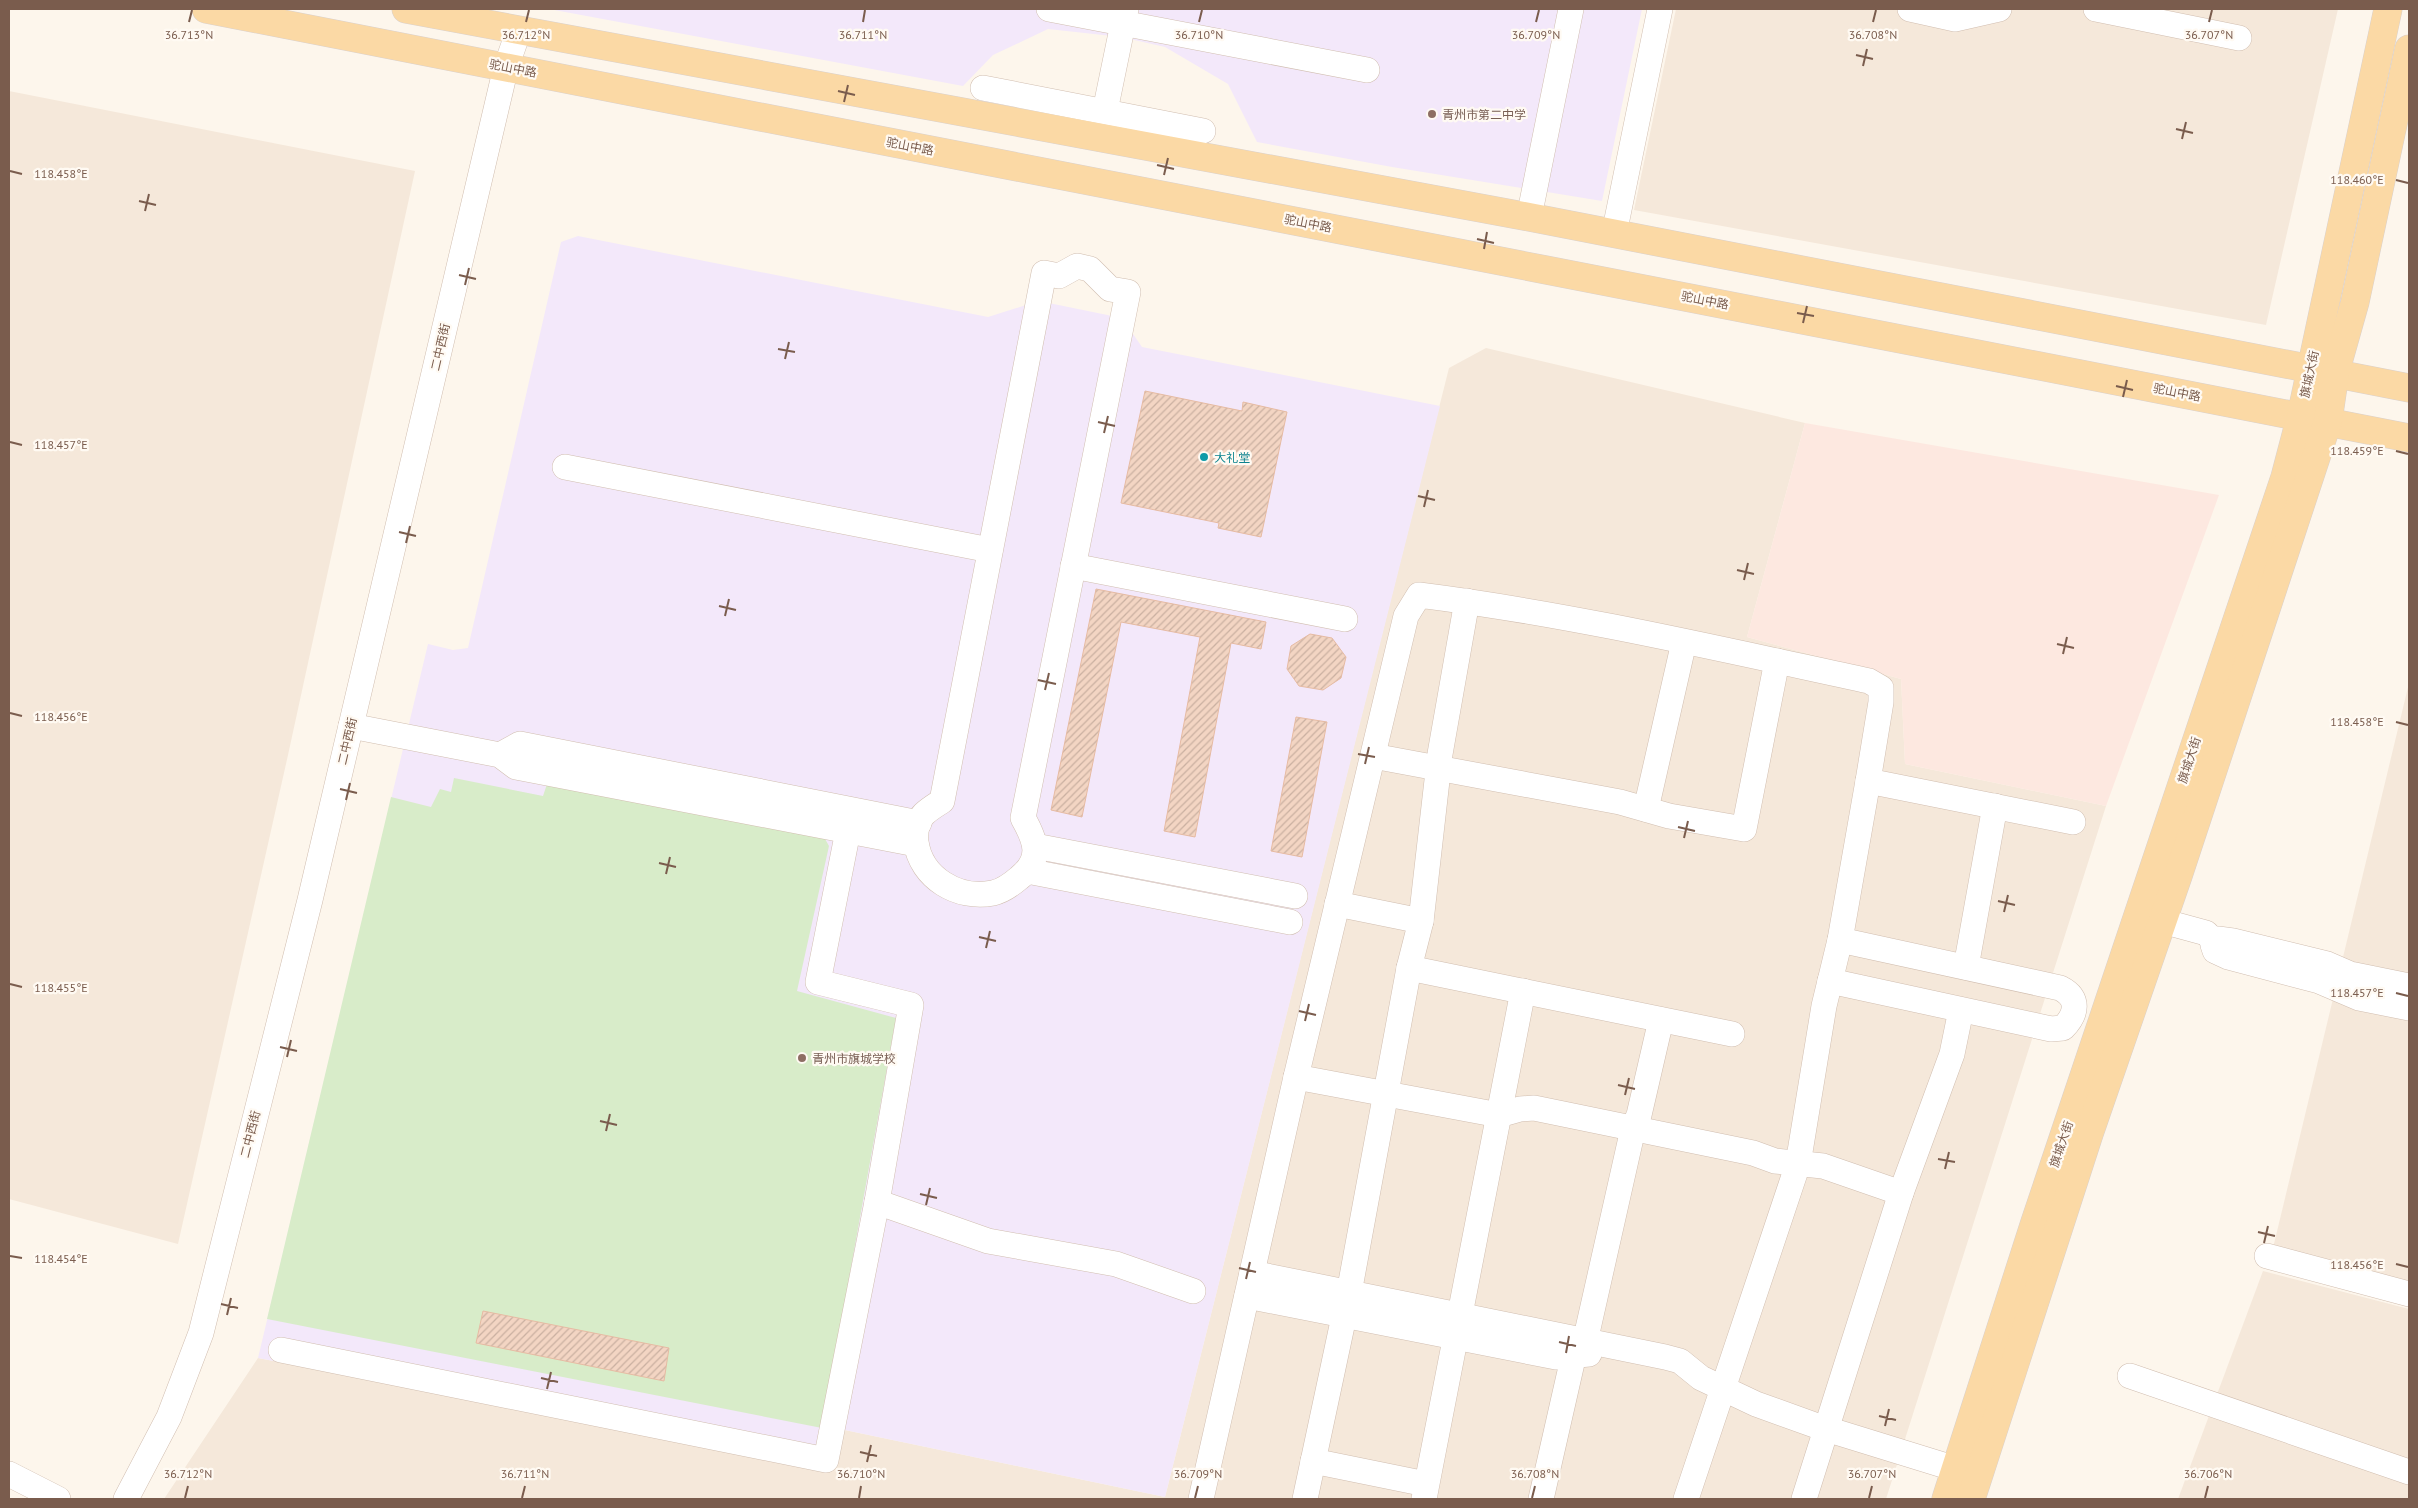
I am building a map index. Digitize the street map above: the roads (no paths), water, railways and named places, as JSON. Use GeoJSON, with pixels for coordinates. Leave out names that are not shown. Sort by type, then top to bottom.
{"type":"FeatureCollection","features":[{"type":"Feature","properties":{"kind":"main road","name":"驼山中路"},"geometry":{"type":"LineString","coordinates":[[206,9],[2409,438]]}},
{"type":"Feature","properties":{"kind":"main road"},"geometry":{"type":"LineString","coordinates":[[406,9],[1614,234],[2409,388]]}},
{"type":"Feature","properties":{"kind":"main road","name":"旗城大街"},"geometry":{"type":"LineString","coordinates":[[1946,1499],[2103,1020],[2285,477],[2301,416],[2309,370],[2388,9]]}},
{"type":"Feature","properties":{"kind":"main road","name":"旗城大街"},"geometry":{"type":"LineString","coordinates":[[1971,1499],[2089,1134],[2162,921],[2328,421],[2335,374],[2355,302],[2409,49]]}},
{"type":"Feature","properties":{"kind":"street"},"geometry":{"type":"LineString","coordinates":[[1049,9],[1125,16],[1367,70]]}},
{"type":"Feature","properties":{"kind":"street"},"geometry":{"type":"LineString","coordinates":[[1529,218],[1571,9]]}},
{"type":"Feature","properties":{"kind":"street"},"geometry":{"type":"LineString","coordinates":[[1614,234],[1660,9]]}},
{"type":"Feature","properties":{"kind":"street"},"geometry":{"type":"LineString","coordinates":[[1910,9],[1955,19],[1999,9]]}},
{"type":"Feature","properties":{"kind":"street"},"geometry":{"type":"LineString","coordinates":[[2096,9],[2239,38]]}},
{"type":"Feature","properties":{"kind":"street"},"geometry":{"type":"LineString","coordinates":[[1105,111],[1125,16]]}},
{"type":"Feature","properties":{"kind":"street","name":"二中西街"},"geometry":{"type":"LineString","coordinates":[[126,1499],[169,1417],[201,1333],[310,900],[506,67],[519,30]]}},
{"type":"Feature","properties":{"kind":"street"},"geometry":{"type":"LineString","coordinates":[[983,88],[1203,130]]}},
{"type":"Feature","properties":{"kind":"street"},"geometry":{"type":"LineString","coordinates":[[1077,266],[1090,269],[1110,289],[1128,292],[1023,818],[1035,838],[1034,856],[1027,871],[1011,884],[994,893],[975,894],[956,891],[940,882],[927,871],[917,852],[918,833],[923,815],[942,801],[990,550],[1044,273],[1059,276],[1077,266]]}},
{"type":"Feature","properties":{"kind":"street"},"geometry":{"type":"LineString","coordinates":[[565,467],[990,550]]}},
{"type":"Feature","properties":{"kind":"street"},"geometry":{"type":"LineString","coordinates":[[1073,566],[1345,619]]}},
{"type":"Feature","properties":{"kind":"street"},"geometry":{"type":"LineString","coordinates":[[1201,1499],[1296,1077],[1406,616],[1419,595],[1467,601],[1684,642],[1869,681],[1881,688],[1881,702],[1868,781],[1798,1164],[1686,1499]]}},
{"type":"Feature","properties":{"kind":"street"},"geometry":{"type":"LineString","coordinates":[[1305,1499],[1346,1304],[1409,968],[1421,921],[1440,768],[1440,754],[1467,601]]}},
{"type":"Feature","properties":{"kind":"street"},"geometry":{"type":"LineString","coordinates":[[1646,809],[1684,642]]}},
{"type":"Feature","properties":{"kind":"street"},"geometry":{"type":"LineString","coordinates":[[1373,756],[1620,802],[1669,816],[1744,830],[1777,661]]}},
{"type":"Feature","properties":{"kind":"street"},"geometry":{"type":"LineString","coordinates":[[351,726],[500,756],[516,767],[848,831],[918,833]]}},
{"type":"Feature","properties":{"kind":"street"},"geometry":{"type":"LineString","coordinates":[[500,756],[520,744],[918,833]]}},
{"type":"Feature","properties":{"kind":"street"},"geometry":{"type":"LineString","coordinates":[[1868,781],[2073,822]]}},
{"type":"Feature","properties":{"kind":"street"},"geometry":{"type":"LineString","coordinates":[[1966,967],[1995,806]]}},
{"type":"Feature","properties":{"kind":"street"},"geometry":{"type":"LineString","coordinates":[[281,1350],[826,1460],[877,1202],[911,1005],[818,982],[848,831]]}},
{"type":"Feature","properties":{"kind":"street"},"geometry":{"type":"LineString","coordinates":[[1035,846],[1295,896]]}},
{"type":"Feature","properties":{"kind":"street"},"geometry":{"type":"LineString","coordinates":[[1027,871],[1290,922]]}},
{"type":"Feature","properties":{"kind":"street"},"geometry":{"type":"LineString","coordinates":[[1195,904],[1201,878]]}},
{"type":"Feature","properties":{"kind":"street"},"geometry":{"type":"LineString","coordinates":[[1337,904],[1421,921]]}},
{"type":"Feature","properties":{"kind":"street"},"geometry":{"type":"LineString","coordinates":[[2162,921],[2206,933],[2215,942],[2215,951],[2228,957],[2319,981],[2359,998],[2409,1008]]}},
{"type":"Feature","properties":{"kind":"street"},"geometry":{"type":"LineString","coordinates":[[2215,942],[2220,939],[2233,941],[2327,964],[2350,974],[2409,986]]}},
{"type":"Feature","properties":{"kind":"street"},"geometry":{"type":"LineString","coordinates":[[1830,981],[2051,1029],[2063,1028],[2074,1012],[2074,1001],[2070,993],[2060,988],[1840,940]]}},
{"type":"Feature","properties":{"kind":"street"},"geometry":{"type":"LineString","coordinates":[[1409,968],[1732,1034]]}},
{"type":"Feature","properties":{"kind":"street"},"geometry":{"type":"LineString","coordinates":[[1313,1461],[1425,1492],[1523,991]]}},
{"type":"Feature","properties":{"kind":"street"},"geometry":{"type":"LineString","coordinates":[[1804,1499],[1828,1429],[1901,1193],[1952,1054],[1961,1010]]}},
{"type":"Feature","properties":{"kind":"street"},"geometry":{"type":"LineString","coordinates":[[2074,1012],[2103,1020]]}},
{"type":"Feature","properties":{"kind":"street"},"geometry":{"type":"LineString","coordinates":[[1541,1499],[1578,1348],[1587,1333],[1633,1128],[1639,1115],[1661,1020]]}},
{"type":"Feature","properties":{"kind":"street"},"geometry":{"type":"LineString","coordinates":[[1296,1077],[1499,1115],[1520,1109],[1534,1108],[1753,1153],[1776,1161],[1823,1166],[1901,1193]]}},
{"type":"Feature","properties":{"kind":"street"},"geometry":{"type":"LineString","coordinates":[[877,1202],[988,1241],[1116,1264],[1193,1291]]}},
{"type":"Feature","properties":{"kind":"street"},"geometry":{"type":"LineString","coordinates":[[2267,1256],[2409,1294]]}},
{"type":"Feature","properties":{"kind":"street"},"geometry":{"type":"LineString","coordinates":[[1249,1284],[1456,1326],[1578,1348],[1649,1355],[1680,1361],[1701,1378],[1756,1404],[1828,1429],[1956,1469]]}},
{"type":"Feature","properties":{"kind":"street"},"geometry":{"type":"LineString","coordinates":[[2130,1376],[2409,1472]]}},
{"type":"Feature","properties":{"kind":"street"},"geometry":{"type":"LineString","coordinates":[[9,1474],[58,1499]]}},
{"type":"Feature","properties":{"kind":"place","name":"青州市第二中学"},"geometry":{"type":"Point","coordinates":[1432,114]}},
{"type":"Feature","properties":{"kind":"place","name":"大礼堂"},"geometry":{"type":"Point","coordinates":[1204,457]}},
{"type":"Feature","properties":{"kind":"place","name":"青州市旗城学校"},"geometry":{"type":"Point","coordinates":[802,1058]}}]}
